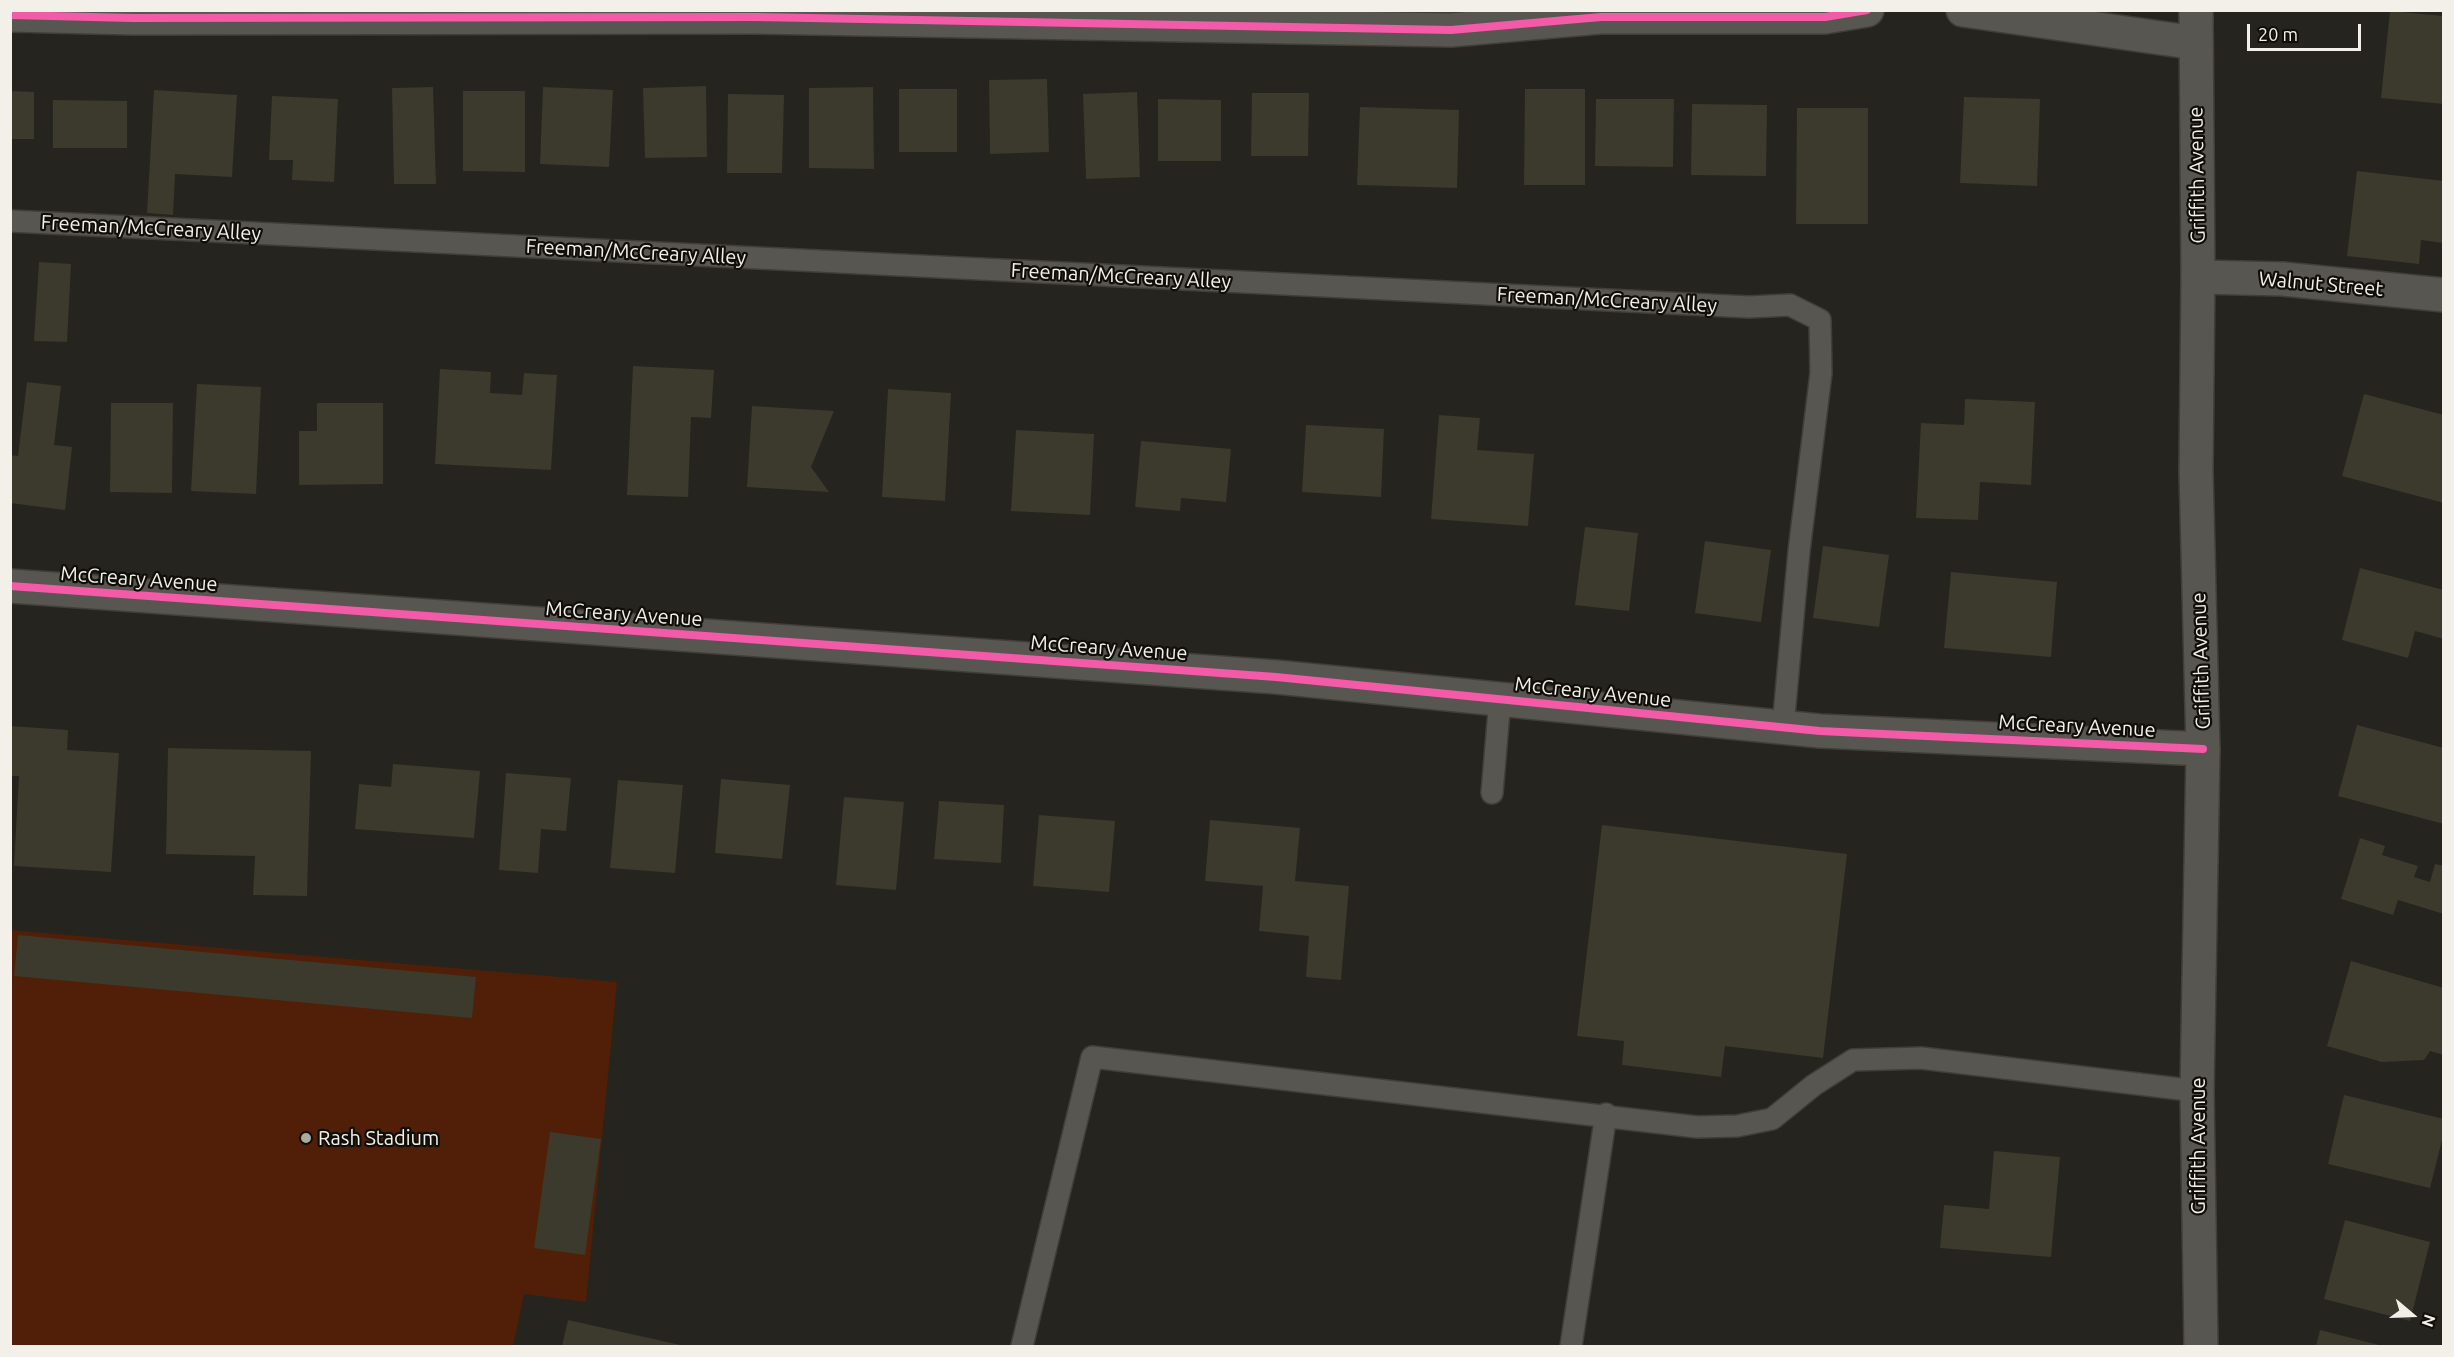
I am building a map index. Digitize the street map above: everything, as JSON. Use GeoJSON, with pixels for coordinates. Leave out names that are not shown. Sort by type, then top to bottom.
{"type":"FeatureCollection","features":[{"type":"Feature","properties":{"kind":"street"},"geometry":{"type":"LineString","coordinates":[[10,15],[133,18],[756,17],[1450,30],[1601,17],[1825,17],[1867,10]]}},
{"type":"Feature","properties":{"kind":"street"},"geometry":{"type":"LineString","coordinates":[[1963,10],[2196,43]]}},
{"type":"Feature","properties":{"kind":"street","name":"Griffith Avenue"},"geometry":{"type":"LineString","coordinates":[[2196,10],[2198,277],[2196,471],[2204,749],[2197,1091],[2201,1347]]}},
{"type":"Feature","properties":{"kind":"street","name":"Walnut Street"},"geometry":{"type":"LineString","coordinates":[[2198,277],[2283,279],[2444,295]]}},
{"type":"Feature","properties":{"kind":"street","name":"McCreary Avenue"},"geometry":{"type":"LineString","coordinates":[[10,586],[1276,677],[1783,727],[2204,749]]}},
{"type":"Feature","properties":{"kind":"lane","name":"Freeman/McCreary Alley"},"geometry":{"type":"LineString","coordinates":[[10,221],[1749,308],[1790,305],[1820,320],[1821,373],[1799,552],[1783,727]]}},
{"type":"Feature","properties":{"kind":"lane"},"geometry":{"type":"LineString","coordinates":[[1492,793],[1500,699]]}},
{"type":"Feature","properties":{"kind":"lane"},"geometry":{"type":"LineString","coordinates":[[1022,1347],[1092,1057],[1697,1126],[1737,1126],[1772,1119],[1814,1085],[1853,1060],[1921,1058],[2197,1091]]}},
{"type":"Feature","properties":{"kind":"lane"},"geometry":{"type":"LineString","coordinates":[[1571,1347],[1606,1114]]}},
{"type":"Feature","properties":{"kind":"shaded area","name":"Rash Stadium"},"geometry":{"type":"Polygon","coordinates":[[[10,930],[617,982],[586,1302],[524,1294],[513,1346],[11,1346],[10,930]]]}},
{"type":"Feature","properties":{"kind":"building"},"geometry":{"type":"Polygon","coordinates":[[[2390,11],[2444,16],[2444,104],[2381,98],[2390,11]]]}},
{"type":"Feature","properties":{"kind":"building"},"geometry":{"type":"Polygon","coordinates":[[[1047,79],[1049,152],[990,154],[989,80],[1047,79]]]}},
{"type":"Feature","properties":{"kind":"building"},"geometry":{"type":"Polygon","coordinates":[[[706,86],[707,157],[645,158],[643,88],[706,86]]]}},
{"type":"Feature","properties":{"kind":"building"},"geometry":{"type":"Polygon","coordinates":[[[433,87],[436,184],[394,184],[392,88],[433,87]]]}},
{"type":"Feature","properties":{"kind":"building"},"geometry":{"type":"Polygon","coordinates":[[[543,87],[613,90],[609,167],[540,164],[543,87]]]}},
{"type":"Feature","properties":{"kind":"building"},"geometry":{"type":"Polygon","coordinates":[[[873,87],[874,169],[809,168],[809,88],[873,87]]]}},
{"type":"Feature","properties":{"kind":"building"},"geometry":{"type":"Polygon","coordinates":[[[899,89],[957,89],[957,152],[899,152],[899,89]]]}},
{"type":"Feature","properties":{"kind":"building"},"geometry":{"type":"Polygon","coordinates":[[[1525,89],[1585,89],[1585,185],[1524,185],[1525,89]]]}},
{"type":"Feature","properties":{"kind":"building"},"geometry":{"type":"Polygon","coordinates":[[[154,90],[237,95],[232,177],[175,174],[173,215],[147,213],[154,90]]]}},
{"type":"Feature","properties":{"kind":"building"},"geometry":{"type":"Polygon","coordinates":[[[10,91],[34,92],[34,139],[10,139],[10,91]]]}},
{"type":"Feature","properties":{"kind":"building"},"geometry":{"type":"Polygon","coordinates":[[[463,91],[525,91],[525,172],[463,171],[463,91]]]}},
{"type":"Feature","properties":{"kind":"building"},"geometry":{"type":"Polygon","coordinates":[[[1137,92],[1140,177],[1086,179],[1083,94],[1137,92]]]}},
{"type":"Feature","properties":{"kind":"building"},"geometry":{"type":"Polygon","coordinates":[[[1252,93],[1309,93],[1308,156],[1251,156],[1252,93]]]}},
{"type":"Feature","properties":{"kind":"building"},"geometry":{"type":"Polygon","coordinates":[[[728,94],[784,95],[782,173],[727,173],[728,94]]]}},
{"type":"Feature","properties":{"kind":"building"},"geometry":{"type":"Polygon","coordinates":[[[272,96],[338,99],[334,182],[292,180],[293,160],[269,160],[272,96]]]}},
{"type":"Feature","properties":{"kind":"building"},"geometry":{"type":"Polygon","coordinates":[[[1964,97],[2040,99],[2037,186],[1960,183],[1964,97]]]}},
{"type":"Feature","properties":{"kind":"building"},"geometry":{"type":"Polygon","coordinates":[[[1158,99],[1221,100],[1221,161],[1158,161],[1158,99]]]}},
{"type":"Feature","properties":{"kind":"building"},"geometry":{"type":"Polygon","coordinates":[[[1596,99],[1674,99],[1673,167],[1595,166],[1596,99]]]}},
{"type":"Feature","properties":{"kind":"building"},"geometry":{"type":"Polygon","coordinates":[[[53,100],[127,101],[127,148],[53,148],[53,100]]]}},
{"type":"Feature","properties":{"kind":"building"},"geometry":{"type":"Polygon","coordinates":[[[1692,104],[1767,105],[1766,176],[1691,175],[1692,104]]]}},
{"type":"Feature","properties":{"kind":"building"},"geometry":{"type":"Polygon","coordinates":[[[1360,107],[1459,110],[1457,188],[1357,185],[1360,107]]]}},
{"type":"Feature","properties":{"kind":"building"},"geometry":{"type":"Polygon","coordinates":[[[1797,108],[1868,108],[1868,224],[1796,224],[1797,108]]]}},
{"type":"Feature","properties":{"kind":"building"},"geometry":{"type":"Polygon","coordinates":[[[2357,171],[2444,181],[2444,243],[2421,240],[2419,264],[2347,256],[2357,171]]]}},
{"type":"Feature","properties":{"kind":"building"},"geometry":{"type":"Polygon","coordinates":[[[39,262],[71,264],[67,342],[34,341],[39,262]]]}},
{"type":"Feature","properties":{"kind":"building"},"geometry":{"type":"Polygon","coordinates":[[[633,366],[714,370],[711,418],[691,417],[688,497],[627,495],[633,366]]]}},
{"type":"Feature","properties":{"kind":"building"},"geometry":{"type":"Polygon","coordinates":[[[440,369],[491,372],[490,393],[522,395],[524,373],[557,375],[551,470],[435,464],[440,369]]]}},
{"type":"Feature","properties":{"kind":"building"},"geometry":{"type":"Polygon","coordinates":[[[27,382],[61,386],[54,445],[72,447],[65,510],[10,503],[10,455],[18,456],[27,382]]]}},
{"type":"Feature","properties":{"kind":"building"},"geometry":{"type":"Polygon","coordinates":[[[197,384],[261,387],[256,494],[191,491],[197,384]]]}},
{"type":"Feature","properties":{"kind":"building"},"geometry":{"type":"Polygon","coordinates":[[[888,389],[951,393],[945,501],[882,497],[888,389]]]}},
{"type":"Feature","properties":{"kind":"building"},"geometry":{"type":"Polygon","coordinates":[[[2364,394],[2444,415],[2444,503],[2342,476],[2364,394]]]}},
{"type":"Feature","properties":{"kind":"building"},"geometry":{"type":"Polygon","coordinates":[[[1965,399],[2035,402],[2031,485],[1980,482],[1978,520],[1916,518],[1921,423],[1964,425],[1965,399]]]}},
{"type":"Feature","properties":{"kind":"building"},"geometry":{"type":"Polygon","coordinates":[[[111,403],[173,403],[172,493],[110,492],[111,403]]]}},
{"type":"Feature","properties":{"kind":"building"},"geometry":{"type":"Polygon","coordinates":[[[317,403],[383,403],[383,484],[299,485],[299,431],[317,431],[317,403]]]}},
{"type":"Feature","properties":{"kind":"building"},"geometry":{"type":"Polygon","coordinates":[[[752,406],[834,411],[811,467],[829,492],[747,487],[752,406]]]}},
{"type":"Feature","properties":{"kind":"building"},"geometry":{"type":"Polygon","coordinates":[[[1439,415],[1480,418],[1477,450],[1534,454],[1528,526],[1431,519],[1439,415]]]}},
{"type":"Feature","properties":{"kind":"building"},"geometry":{"type":"Polygon","coordinates":[[[1306,425],[1384,429],[1381,497],[1302,492],[1306,425]]]}},
{"type":"Feature","properties":{"kind":"building"},"geometry":{"type":"Polygon","coordinates":[[[1016,430],[1094,434],[1090,515],[1011,511],[1016,430]]]}},
{"type":"Feature","properties":{"kind":"building"},"geometry":{"type":"Polygon","coordinates":[[[1141,441],[1231,449],[1226,502],[1181,498],[1180,511],[1135,507],[1141,441]]]}},
{"type":"Feature","properties":{"kind":"building"},"geometry":{"type":"Polygon","coordinates":[[[1585,527],[1638,533],[1629,611],[1575,605],[1585,527]]]}},
{"type":"Feature","properties":{"kind":"building"},"geometry":{"type":"Polygon","coordinates":[[[1705,541],[1771,550],[1761,622],[1695,613],[1705,541]]]}},
{"type":"Feature","properties":{"kind":"building"},"geometry":{"type":"Polygon","coordinates":[[[1823,546],[1889,555],[1879,627],[1813,618],[1823,546]]]}},
{"type":"Feature","properties":{"kind":"building"},"geometry":{"type":"Polygon","coordinates":[[[2360,568],[2444,590],[2444,639],[2415,631],[2408,658],[2342,640],[2360,568]]]}},
{"type":"Feature","properties":{"kind":"building"},"geometry":{"type":"Polygon","coordinates":[[[1951,572],[2057,582],[2051,657],[1944,648],[1951,572]]]}},
{"type":"Feature","properties":{"kind":"building"},"geometry":{"type":"Polygon","coordinates":[[[2357,725],[2444,748],[2444,824],[2338,796],[2357,725]]]}},
{"type":"Feature","properties":{"kind":"building"},"geometry":{"type":"Polygon","coordinates":[[[10,726],[68,730],[67,750],[119,753],[111,872],[14,866],[19,776],[10,776],[10,726]]]}},
{"type":"Feature","properties":{"kind":"building"},"geometry":{"type":"Polygon","coordinates":[[[168,748],[311,751],[307,896],[253,895],[255,856],[166,854],[168,748]]]}},
{"type":"Feature","properties":{"kind":"building"},"geometry":{"type":"Polygon","coordinates":[[[393,764],[480,771],[474,838],[355,829],[359,784],[391,787],[393,764]]]}},
{"type":"Feature","properties":{"kind":"building"},"geometry":{"type":"Polygon","coordinates":[[[506,773],[571,778],[566,831],[541,829],[538,873],[499,870],[506,773]]]}},
{"type":"Feature","properties":{"kind":"building"},"geometry":{"type":"Polygon","coordinates":[[[721,779],[790,785],[782,859],[715,853],[721,779]]]}},
{"type":"Feature","properties":{"kind":"building"},"geometry":{"type":"Polygon","coordinates":[[[618,780],[683,785],[675,873],[610,868],[618,780]]]}},
{"type":"Feature","properties":{"kind":"building"},"geometry":{"type":"Polygon","coordinates":[[[844,797],[904,802],[896,890],[836,885],[844,797]]]}},
{"type":"Feature","properties":{"kind":"building"},"geometry":{"type":"Polygon","coordinates":[[[939,801],[1004,805],[1001,863],[934,859],[939,801]]]}},
{"type":"Feature","properties":{"kind":"building"},"geometry":{"type":"Polygon","coordinates":[[[1039,815],[1115,821],[1109,892],[1033,886],[1039,815]]]}},
{"type":"Feature","properties":{"kind":"building"},"geometry":{"type":"Polygon","coordinates":[[[1210,820],[1300,828],[1295,881],[1349,886],[1341,980],[1306,977],[1309,936],[1259,931],[1263,886],[1205,881],[1210,820]]]}},
{"type":"Feature","properties":{"kind":"building"},"geometry":{"type":"Polygon","coordinates":[[[1602,825],[1847,854],[1823,1058],[1725,1046],[1721,1077],[1622,1065],[1624,1041],[1577,1036],[1602,825]]]}},
{"type":"Feature","properties":{"kind":"building"},"geometry":{"type":"Polygon","coordinates":[[[2360,838],[2385,846],[2382,855],[2418,866],[2414,877],[2430,882],[2435,864],[2444,866],[2444,914],[2398,900],[2393,915],[2341,899],[2360,838]]]}},
{"type":"Feature","properties":{"kind":"building"},"geometry":{"type":"Polygon","coordinates":[[[18,935],[476,977],[472,1018],[14,976],[18,935]]]}},
{"type":"Feature","properties":{"kind":"building"},"geometry":{"type":"Polygon","coordinates":[[[2351,961],[2444,988],[2444,1055],[2430,1051],[2424,1060],[2382,1062],[2327,1046],[2351,961]]]}},
{"type":"Feature","properties":{"kind":"building"},"geometry":{"type":"Polygon","coordinates":[[[2344,1095],[2444,1119],[2444,1132],[2430,1188],[2328,1164],[2344,1095]]]}},
{"type":"Feature","properties":{"kind":"building"},"geometry":{"type":"Polygon","coordinates":[[[550,1132],[601,1139],[585,1255],[534,1248],[550,1132]]]}},
{"type":"Feature","properties":{"kind":"building"},"geometry":{"type":"Polygon","coordinates":[[[1994,1151],[2060,1157],[2051,1257],[1940,1248],[1944,1205],[1989,1209],[1994,1151]]]}},
{"type":"Feature","properties":{"kind":"building"},"geometry":{"type":"Polygon","coordinates":[[[2345,1220],[2430,1242],[2410,1321],[2324,1299],[2345,1220]]]}},
{"type":"Feature","properties":{"kind":"building"},"geometry":{"type":"Polygon","coordinates":[[[568,1320],[685,1346],[562,1346],[568,1320]]]}},
{"type":"Feature","properties":{"kind":"building"},"geometry":{"type":"Polygon","coordinates":[[[2320,1330],[2383,1346],[2316,1346],[2320,1330]]]}},
{"type":"Feature","properties":{"kind":"cycle path"},"geometry":{"type":"LineString","coordinates":[[10,15],[133,18],[756,17],[1451,30],[1601,17],[1825,17],[1867,10]]}},
{"type":"Feature","properties":{"kind":"cycle path"},"geometry":{"type":"LineString","coordinates":[[10,586],[1276,677],[1820,731],[2203,749]]}},
{"type":"Feature","properties":{"kind":"place","name":"Rash Stadium"},"geometry":{"type":"Point","coordinates":[306,1138]}}]}
